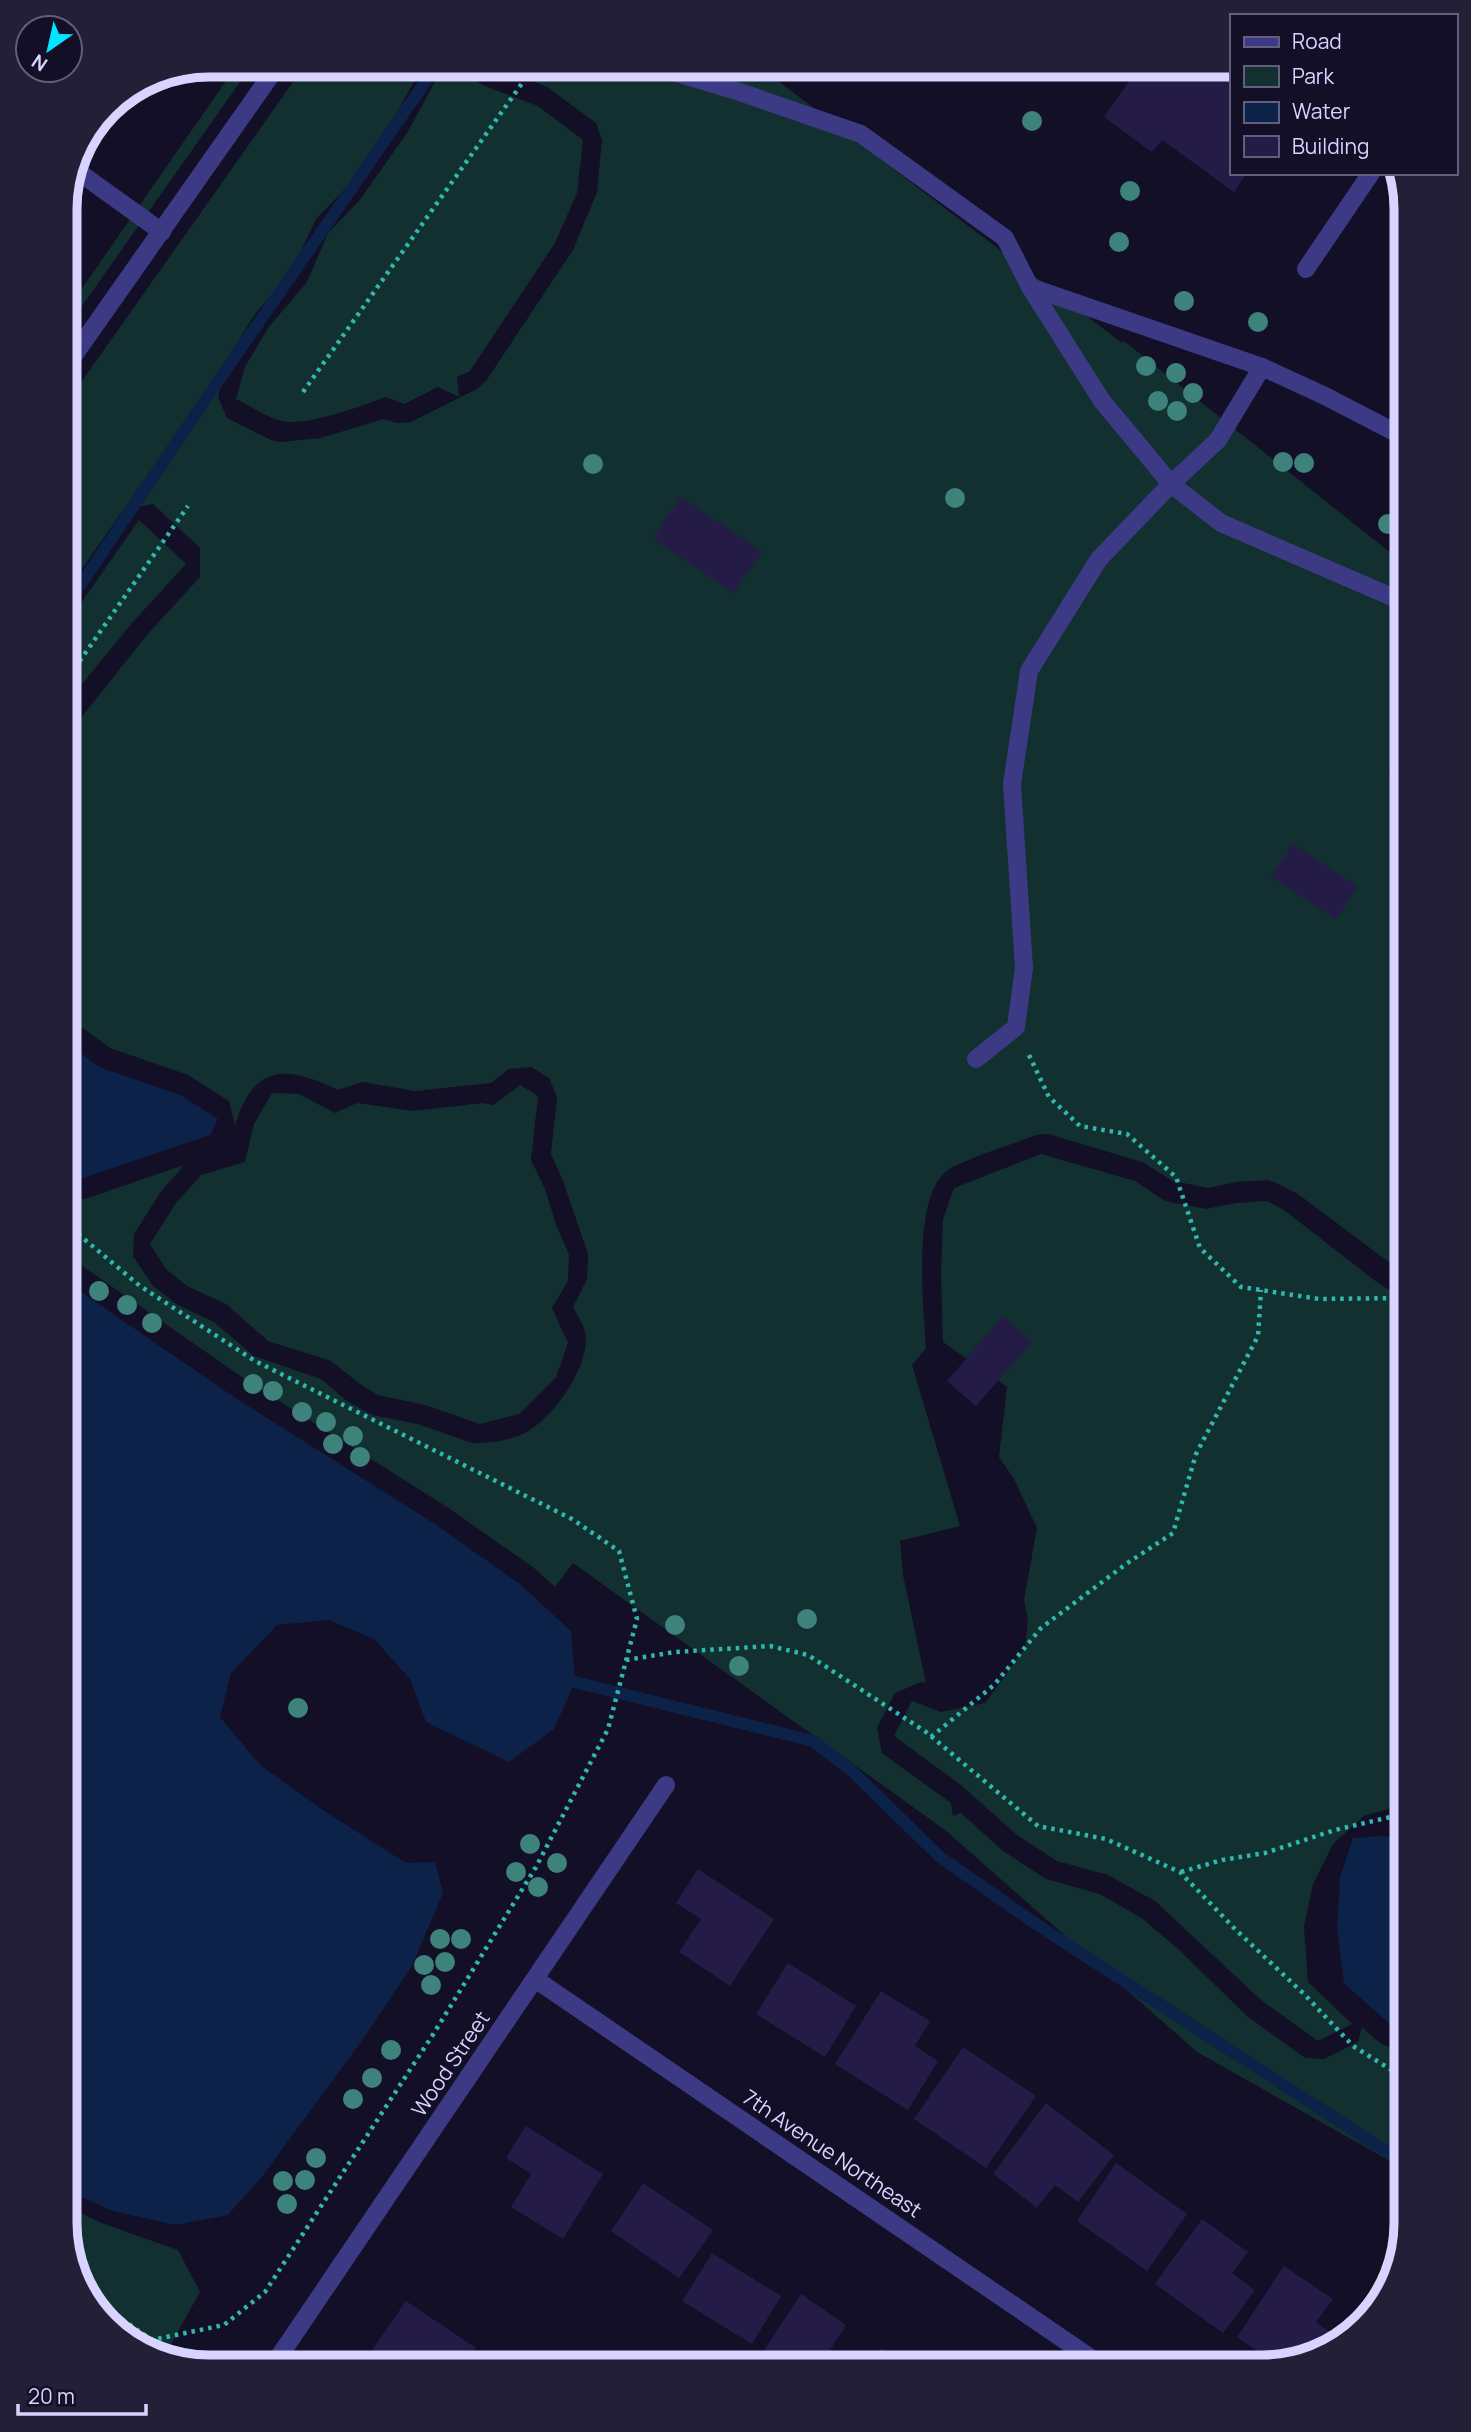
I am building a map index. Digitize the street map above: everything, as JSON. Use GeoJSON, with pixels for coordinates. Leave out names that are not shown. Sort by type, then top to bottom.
{"type":"FeatureCollection","features":[{"type":"Feature","properties":{"kind":"street"},"geometry":{"type":"LineString","coordinates":[[77,351],[270,77]]}},
{"type":"Feature","properties":{"kind":"street"},"geometry":{"type":"LineString","coordinates":[[690,77],[861,134],[1005,238],[1030,287],[1102,401],[1171,484],[1221,523],[1394,598]]}},
{"type":"Feature","properties":{"kind":"street"},"geometry":{"type":"LineString","coordinates":[[82,173],[162,232]]}},
{"type":"Feature","properties":{"kind":"street"},"geometry":{"type":"LineString","coordinates":[[1306,269],[1370,175]]}},
{"type":"Feature","properties":{"kind":"street"},"geometry":{"type":"LineString","coordinates":[[1030,287],[1262,367],[1394,432]]}},
{"type":"Feature","properties":{"kind":"street"},"geometry":{"type":"LineString","coordinates":[[976,1059],[1016,1027],[1024,968],[1012,784],[1029,671],[1099,559],[1171,484],[1218,440],[1262,367]]}},
{"type":"Feature","properties":{"kind":"street","name":"Wood Street"},"geometry":{"type":"LineString","coordinates":[[280,2355],[666,1785]]}},
{"type":"Feature","properties":{"kind":"street","name":"7th Avenue Northeast"},"geometry":{"type":"LineString","coordinates":[[535,1979],[1086,2355]]}},
{"type":"Feature","properties":{"kind":"path"},"geometry":{"type":"LineString","coordinates":[[303,392],[523,82]]}},
{"type":"Feature","properties":{"kind":"path"},"geometry":{"type":"LineString","coordinates":[[77,665],[188,506]]}},
{"type":"Feature","properties":{"kind":"path"},"geometry":{"type":"LineString","coordinates":[[1016,1027],[1049,1097],[1080,1126],[1127,1133],[1176,1177],[1200,1248],[1241,1287],[1319,1299],[1394,1298]]}},
{"type":"Feature","properties":{"kind":"path"},"geometry":{"type":"LineString","coordinates":[[77,1233],[140,1286],[255,1361],[572,1519],[619,1551],[637,1619],[608,1729],[536,1867],[434,2033],[265,2292],[224,2325],[152,2340],[115,2315]]}},
{"type":"Feature","properties":{"kind":"path"},"geometry":{"type":"LineString","coordinates":[[931,1737],[994,1685],[1041,1628],[1126,1564],[1173,1533],[1196,1454],[1258,1336],[1261,1290]]}},
{"type":"Feature","properties":{"kind":"path"},"geometry":{"type":"LineString","coordinates":[[626,1660],[675,1652],[770,1646],[808,1655],[931,1737],[1038,1826],[1106,1839],[1180,1872],[1353,2046],[1394,2072]]}},
{"type":"Feature","properties":{"kind":"path"},"geometry":{"type":"LineString","coordinates":[[1180,1872],[1222,1860],[1265,1853],[1335,1830],[1394,1816]]}},
{"type":"Feature","properties":{"kind":"green space"},"geometry":{"type":"Polygon","coordinates":[[[229,77],[244,77],[77,313],[77,296],[229,77]]]}},
{"type":"Feature","properties":{"kind":"green space"},"geometry":{"type":"Polygon","coordinates":[[[297,77],[416,77],[391,123],[345,189],[316,219],[291,272],[255,314],[228,358],[218,397],[227,418],[280,442],[320,438],[384,419],[396,423],[411,422],[477,389],[486,381],[573,250],[597,192],[602,140],[596,123],[547,87],[522,77],[773,77],[1122,343],[1124,341],[1394,555],[1394,1266],[1298,1194],[1268,1180],[1237,1182],[1208,1188],[1173,1181],[1142,1162],[1048,1134],[1036,1135],[951,1168],[938,1181],[930,1200],[925,1224],[922,1279],[926,1348],[912,1365],[960,1526],[900,1541],[903,1575],[926,1683],[921,1682],[895,1693],[877,1728],[882,1753],[951,1803],[953,1816],[961,1813],[1003,1851],[1046,1879],[1100,1894],[1143,1919],[1247,2016],[1305,2058],[1324,2059],[1358,2042],[1362,2027],[1381,2044],[1394,2048],[1394,2163],[1197,2052],[945,1830],[573,1563],[555,1587],[534,1568],[447,1507],[249,1382],[77,1262],[77,1197],[85,1199],[184,1165],[160,1193],[134,1234],[133,1256],[153,1286],[178,1305],[214,1322],[254,1356],[321,1379],[347,1401],[372,1415],[418,1424],[472,1443],[506,1440],[536,1426],[568,1389],[583,1359],[586,1345],[584,1329],[573,1307],[587,1279],[588,1254],[551,1154],[557,1097],[549,1078],[531,1067],[509,1069],[491,1083],[415,1091],[362,1082],[338,1090],[303,1076],[274,1075],[262,1080],[252,1090],[235,1125],[229,1101],[188,1075],[110,1048],[77,1024],[77,723],[146,636],[200,577],[200,548],[153,504],[124,509],[77,576],[77,388],[297,77]]]}},
{"type":"Feature","properties":{"kind":"green space"},"geometry":{"type":"Polygon","coordinates":[[[437,77],[467,77],[538,106],[583,140],[577,193],[555,243],[470,371],[457,377],[459,397],[438,387],[404,404],[386,397],[334,415],[292,422],[270,417],[236,399],[245,367],[268,328],[307,282],[328,233],[359,201],[407,133],[437,77]]]}},
{"type":"Feature","properties":{"kind":"green space"},"geometry":{"type":"Polygon","coordinates":[[[139,520],[186,564],[132,623],[77,690],[77,609],[139,520]]]}},
{"type":"Feature","properties":{"kind":"green space"},"geometry":{"type":"Polygon","coordinates":[[[520,1085],[538,1096],[531,1160],[545,1189],[569,1255],[568,1281],[552,1308],[568,1343],[556,1377],[519,1414],[480,1424],[425,1405],[378,1395],[331,1361],[268,1341],[226,1304],[187,1286],[166,1269],[150,1244],[176,1203],[201,1175],[245,1162],[254,1124],[272,1093],[299,1094],[335,1113],[357,1103],[413,1111],[483,1103],[493,1105],[520,1085]]]}},
{"type":"Feature","properties":{"kind":"green space"},"geometry":{"type":"Polygon","coordinates":[[[1041,1154],[1135,1181],[1165,1201],[1206,1209],[1267,1201],[1284,1210],[1394,1293],[1394,1807],[1364,1816],[1333,1844],[1313,1884],[1304,1927],[1308,1982],[1352,2024],[1318,2041],[1261,2000],[1155,1901],[1108,1875],[1057,1861],[1017,1835],[961,1785],[894,1736],[912,1701],[941,1712],[985,1703],[1025,1648],[1028,1620],[1024,1600],[1037,1528],[1014,1479],[999,1457],[1007,1387],[943,1342],[943,1219],[954,1188],[1041,1154]]]}},
{"type":"Feature","properties":{"kind":"green space"},"geometry":{"type":"Polygon","coordinates":[[[77,2212],[178,2250],[200,2292],[169,2349],[136,2333],[110,2310],[87,2274],[78,2240],[77,2212]]]}},
{"type":"Feature","properties":{"kind":"water"},"geometry":{"type":"Polygon","coordinates":[[[77,1050],[99,1067],[180,1095],[218,1119],[210,1135],[80,1179],[77,1178],[77,1050]]]}},
{"type":"Feature","properties":{"kind":"water"},"geometry":{"type":"Polygon","coordinates":[[[77,1289],[237,1399],[435,1524],[521,1585],[571,1631],[575,1682],[554,1729],[509,1762],[426,1722],[410,1679],[374,1639],[329,1620],[277,1625],[231,1673],[220,1717],[260,1765],[326,1812],[406,1863],[435,1862],[443,1893],[412,1966],[363,2039],[264,2174],[228,2215],[175,2225],[113,2211],[77,2195],[77,1289]]]}},
{"type":"Feature","properties":{"kind":"water"},"geometry":{"type":"Polygon","coordinates":[[[1353,1838],[1394,1838],[1394,2028],[1344,1983],[1337,1928],[1340,1877],[1353,1838]]]}},
{"type":"Feature","properties":{"kind":"building"},"geometry":{"type":"Polygon","coordinates":[[[1132,77],[1230,77],[1230,175],[1246,175],[1234,192],[1162,140],[1152,152],[1104,117],[1132,77]]]}},
{"type":"Feature","properties":{"kind":"building"},"geometry":{"type":"Polygon","coordinates":[[[681,497],[762,552],[733,593],[653,538],[681,497]]]}},
{"type":"Feature","properties":{"kind":"building"},"geometry":{"type":"Polygon","coordinates":[[[1394,764],[1394,777],[1387,771],[1394,764]]]}},
{"type":"Feature","properties":{"kind":"building"},"geometry":{"type":"Polygon","coordinates":[[[1293,844],[1358,887],[1336,919],[1271,876],[1293,844]]]}},
{"type":"Feature","properties":{"kind":"building"},"geometry":{"type":"Polygon","coordinates":[[[1003,1316],[1032,1342],[976,1406],[947,1381],[1003,1316]]]}},
{"type":"Feature","properties":{"kind":"building"},"geometry":{"type":"Polygon","coordinates":[[[698,1869],[774,1919],[730,1986],[679,1952],[701,1919],[676,1903],[698,1869]]]}},
{"type":"Feature","properties":{"kind":"building"},"geometry":{"type":"Polygon","coordinates":[[[788,1963],[856,2006],[825,2057],[756,2014],[788,1963]]]}},
{"type":"Feature","properties":{"kind":"building"},"geometry":{"type":"Polygon","coordinates":[[[881,1991],[930,2021],[915,2046],[938,2061],[908,2110],[835,2064],[881,1991]]]}},
{"type":"Feature","properties":{"kind":"building"},"geometry":{"type":"Polygon","coordinates":[[[963,2047],[1036,2096],[986,2168],[914,2119],[963,2047]]]}},
{"type":"Feature","properties":{"kind":"building"},"geometry":{"type":"Polygon","coordinates":[[[1046,2103],[1114,2155],[1078,2202],[1055,2185],[1037,2208],[993,2174],[1046,2103]]]}},
{"type":"Feature","properties":{"kind":"building"},"geometry":{"type":"Polygon","coordinates":[[[526,2126],[603,2174],[563,2239],[511,2207],[531,2174],[506,2158],[526,2126]]]}},
{"type":"Feature","properties":{"kind":"building"},"geometry":{"type":"Polygon","coordinates":[[[1116,2163],[1187,2214],[1147,2271],[1077,2221],[1116,2163]]]}},
{"type":"Feature","properties":{"kind":"building"},"geometry":{"type":"Polygon","coordinates":[[[643,2183],[713,2230],[679,2278],[611,2231],[643,2183]]]}},
{"type":"Feature","properties":{"kind":"building"},"geometry":{"type":"Polygon","coordinates":[[[1202,2219],[1248,2252],[1232,2273],[1255,2290],[1223,2333],[1155,2284],[1202,2219]]]}},
{"type":"Feature","properties":{"kind":"building"},"geometry":{"type":"Polygon","coordinates":[[[712,2253],[781,2296],[752,2344],[682,2301],[712,2253]]]}},
{"type":"Feature","properties":{"kind":"building"},"geometry":{"type":"Polygon","coordinates":[[[1284,2266],[1333,2299],[1316,2322],[1333,2334],[1313,2345],[1296,2351],[1263,2355],[1237,2337],[1284,2266]]]}},
{"type":"Feature","properties":{"kind":"building"},"geometry":{"type":"Polygon","coordinates":[[[801,2294],[846,2325],[830,2350],[838,2355],[761,2355],[801,2294]]]}},
{"type":"Feature","properties":{"kind":"building"},"geometry":{"type":"Polygon","coordinates":[[[406,2301],[476,2348],[471,2355],[369,2355],[406,2301]]]}},
{"type":"Feature","properties":{"kind":"building"},"geometry":{"type":"Polygon","coordinates":[[[882,2348],[892,2355],[877,2355],[882,2348]]]}},
{"type":"Feature","properties":{"kind":"waterway"},"geometry":{"type":"LineString","coordinates":[[77,590],[429,77]]}},
{"type":"Feature","properties":{"kind":"waterway"},"geometry":{"type":"LineString","coordinates":[[575,1682],[813,1741],[853,1772],[940,1857],[1036,1924],[1394,2155]]}}]}
